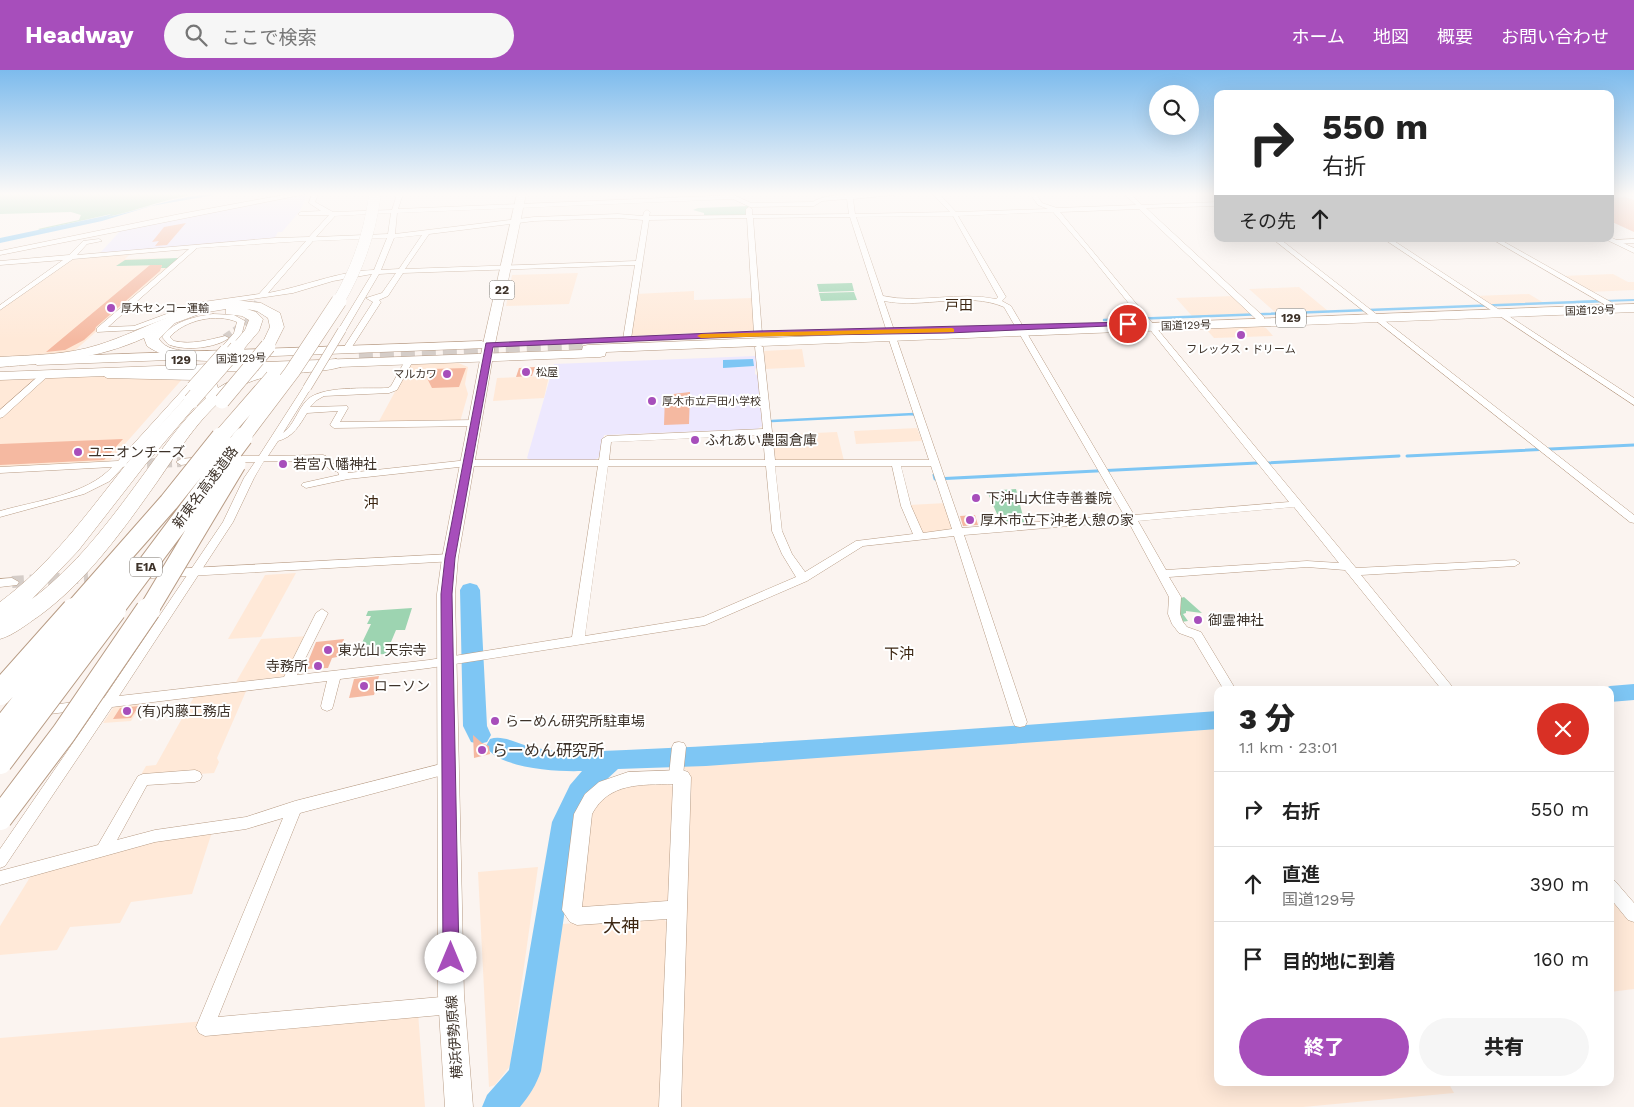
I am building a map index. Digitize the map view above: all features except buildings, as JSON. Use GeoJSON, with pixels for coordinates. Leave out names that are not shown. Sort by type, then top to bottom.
{"type":"FeatureCollection","features":[{"type":"Feature","properties":{"kind":"highway","name":"新東名高速道路"},"geometry":{"type":"LineString","coordinates":[[0,762],[284,372],[340,276],[354,242]]}},
{"type":"Feature","properties":{"kind":"highway","name":"新東名高速道路"},"geometry":{"type":"LineString","coordinates":[[0,733],[336,307],[357,267],[367,242]]}},
{"type":"Feature","properties":{"kind":"highway","name":"国道129号"},"geometry":{"type":"LineString","coordinates":[[1492,309],[1607,302],[1634,304]]}},
{"type":"Feature","properties":{"kind":"highway"},"geometry":{"type":"LineString","coordinates":[[0,362],[63,357],[102,350],[188,312],[228,304],[262,308],[274,316],[277,327],[268,346],[164,470],[136,498],[62,586],[47,599],[0,631]]}},
{"type":"Feature","properties":{"kind":"highway","name":"国道129号"},"geometry":{"type":"LineString","coordinates":[[588,347],[1022,330],[1257,316],[1492,309],[1634,308]]}},
{"type":"Feature","properties":{"kind":"highway"},"geometry":{"type":"LineString","coordinates":[[0,613],[46,575],[111,499],[131,470],[191,394],[230,351],[252,332],[256,325],[256,320],[252,315],[236,311],[212,311],[185,317],[162,328],[151,338],[152,344],[158,349],[168,352],[230,351]]}},
{"type":"Feature","properties":{"kind":"highway","name":"国道129号"},"geometry":{"type":"LineString","coordinates":[[1146,322],[1371,313]]}},
{"type":"Feature","properties":{"kind":"highway","name":"129"},"geometry":{"type":"LineString","coordinates":[[0,374],[107,373],[341,357],[949,333]]}},
{"type":"Feature","properties":{"kind":"highway","name":"129"},"geometry":{"type":"LineString","coordinates":[[0,362],[230,351],[409,361],[488,351],[627,339],[759,340]]}},
{"type":"Feature","properties":{"kind":"highway","name":"国道129号"},"geometry":{"type":"LineString","coordinates":[[0,368],[360,356],[0,374]]}},
{"type":"Feature","properties":{"kind":"highway"},"geometry":{"type":"LineString","coordinates":[[136,498],[156,468],[213,400],[229,387],[247,378],[271,371],[341,357]]}},
{"type":"Feature","properties":{"kind":"highway"},"geometry":{"type":"LineString","coordinates":[[0,693],[169,502],[241,412],[284,372]]}},
{"type":"Feature","properties":{"kind":"highway"},"geometry":{"type":"LineString","coordinates":[[0,818],[93,693],[156,601],[284,372]]}},
{"type":"Feature","properties":{"kind":"highway"},"geometry":{"type":"LineString","coordinates":[[107,373],[185,373],[205,379],[210,387],[203,400],[144,470],[111,499]]}},
{"type":"Feature","properties":{"kind":"main road","name":"横浜伊勢原線"},"geometry":{"type":"LineString","coordinates":[[459,1107],[452,1005],[446,604],[450,558],[488,351],[507,267],[515,242]]}},
{"type":"Feature","properties":{"kind":"street"},"geometry":{"type":"LineString","coordinates":[[0,253],[51,242]]}},
{"type":"Feature","properties":{"kind":"street"},"geometry":{"type":"LineString","coordinates":[[1,307],[70,258],[85,242]]}},
{"type":"Feature","properties":{"kind":"street"},"geometry":{"type":"LineString","coordinates":[[0,263],[263,242]]}},
{"type":"Feature","properties":{"kind":"street"},"geometry":{"type":"LineString","coordinates":[[259,299],[310,242]]}},
{"type":"Feature","properties":{"kind":"street"},"geometry":{"type":"LineString","coordinates":[[0,861],[228,522],[261,458],[363,298],[389,242]]}},
{"type":"Feature","properties":{"kind":"street"},"geometry":{"type":"LineString","coordinates":[[363,298],[374,299],[385,294],[420,242]]}},
{"type":"Feature","properties":{"kind":"street"},"geometry":{"type":"LineString","coordinates":[[627,339],[641,242]]}},
{"type":"Feature","properties":{"kind":"street"},"geometry":{"type":"LineString","coordinates":[[751,242],[777,531],[787,554],[803,578]]}},
{"type":"Feature","properties":{"kind":"street"},"geometry":{"type":"LineString","coordinates":[[861,242],[931,463],[940,479],[1020,722]]}},
{"type":"Feature","properties":{"kind":"street"},"geometry":{"type":"LineString","coordinates":[[971,242],[1002,297],[998,302]]}},
{"type":"Feature","properties":{"kind":"street"},"geometry":{"type":"LineString","coordinates":[[1081,242],[1446,686]]}},
{"type":"Feature","properties":{"kind":"street"},"geometry":{"type":"LineString","coordinates":[[1180,242],[1257,316]]}},
{"type":"Feature","properties":{"kind":"street"},"geometry":{"type":"LineString","coordinates":[[1280,242],[1634,520]]}},
{"type":"Feature","properties":{"kind":"street"},"geometry":{"type":"LineString","coordinates":[[1391,242],[1634,402]]}},
{"type":"Feature","properties":{"kind":"street"},"geometry":{"type":"LineString","coordinates":[[1500,242],[1607,302]]}},
{"type":"Feature","properties":{"kind":"street"},"geometry":{"type":"LineString","coordinates":[[1618,242],[1634,251]]}},
{"type":"Feature","properties":{"kind":"street"},"geometry":{"type":"LineString","coordinates":[[195,247],[100,330],[135,328],[196,304],[259,299],[347,275],[377,271],[638,263]]}},
{"type":"Feature","properties":{"kind":"street"},"geometry":{"type":"LineString","coordinates":[[880,298],[894,302],[980,299],[998,302],[1009,308],[1175,597],[1174,614],[1178,624],[1183,630],[1198,636],[1228,686]]}},
{"type":"Feature","properties":{"kind":"street"},"geometry":{"type":"LineString","coordinates":[[341,357],[377,302],[374,299]]}},
{"type":"Feature","properties":{"kind":"street"},"geometry":{"type":"LineString","coordinates":[[225,338],[210,343],[186,345],[171,343],[166,337],[177,326],[196,319],[216,316],[234,317],[241,321],[241,325],[230,351]]}},
{"type":"Feature","properties":{"kind":"street"},"geometry":{"type":"LineString","coordinates":[[274,439],[286,437],[313,397],[389,390],[394,388],[409,361]]}},
{"type":"Feature","properties":{"kind":"street"},"geometry":{"type":"LineString","coordinates":[[0,415],[46,375]]}},
{"type":"Feature","properties":{"kind":"street"},"geometry":{"type":"LineString","coordinates":[[0,514],[88,489],[107,479],[124,464],[191,394]]}},
{"type":"Feature","properties":{"kind":"street"},"geometry":{"type":"LineString","coordinates":[[305,410],[344,408],[334,425],[475,423]]}},
{"type":"Feature","properties":{"kind":"street"},"geometry":{"type":"LineString","coordinates":[[578,640],[607,439],[767,432]]}},
{"type":"Feature","properties":{"kind":"street"},"geometry":{"type":"LineString","coordinates":[[181,462],[261,458],[323,458],[332,467],[343,470],[344,477]]}},
{"type":"Feature","properties":{"kind":"street"},"geometry":{"type":"LineString","coordinates":[[306,485],[344,477],[468,463],[931,463]]}},
{"type":"Feature","properties":{"kind":"street"},"geometry":{"type":"LineString","coordinates":[[0,470],[124,464]]}},
{"type":"Feature","properties":{"kind":"street"},"geometry":{"type":"LineString","coordinates":[[896,464],[906,506],[919,536]]}},
{"type":"Feature","properties":{"kind":"street"},"geometry":{"type":"LineString","coordinates":[[0,715],[335,676],[705,621],[803,578],[860,543],[958,532],[1297,504]]}},
{"type":"Feature","properties":{"kind":"street"},"geometry":{"type":"LineString","coordinates":[[88,577],[450,558]]}},
{"type":"Feature","properties":{"kind":"street"},"geometry":{"type":"LineString","coordinates":[[1162,574],[1306,564],[1351,570],[1515,562]]}},
{"type":"Feature","properties":{"kind":"street"},"geometry":{"type":"LineString","coordinates":[[288,681],[322,613]]}},
{"type":"Feature","properties":{"kind":"street"},"geometry":{"type":"LineString","coordinates":[[328,706],[335,676]]}},
{"type":"Feature","properties":{"kind":"street"},"geometry":{"type":"LineString","coordinates":[[670,1107],[682,776],[677,771],[679,748]]}},
{"type":"Feature","properties":{"kind":"street"},"geometry":{"type":"LineString","coordinates":[[0,878],[155,836],[246,822],[449,768]]}},
{"type":"Feature","properties":{"kind":"street"},"geometry":{"type":"LineString","coordinates":[[677,771],[617,782],[606,787],[591,799],[583,814],[572,910],[576,916],[678,910]]}},
{"type":"Feature","properties":{"kind":"street"},"geometry":{"type":"LineString","coordinates":[[103,850],[143,780],[195,776]]}},
{"type":"Feature","properties":{"kind":"street"},"geometry":{"type":"LineString","coordinates":[[296,808],[205,1026],[452,1005]]}},
{"type":"Feature","properties":{"kind":"street"},"geometry":{"type":"LineString","coordinates":[[1614,891],[1634,915]]}},
{"type":"Feature","properties":{"kind":"shaded area"},"geometry":{"type":"Polygon","coordinates":[[[110,242],[232,242],[100,253],[110,242]]]}},
{"type":"Feature","properties":{"kind":"shaded area"},"geometry":{"type":"Polygon","coordinates":[[[131,253],[125,259],[180,258],[73,352],[0,359],[0,310],[69,260],[131,253]]]}},
{"type":"Feature","properties":{"kind":"shaded area"},"geometry":{"type":"Polygon","coordinates":[[[578,273],[569,304],[506,306],[512,275],[578,273]]]}},
{"type":"Feature","properties":{"kind":"shaded area"},"geometry":{"type":"Polygon","coordinates":[[[1613,274],[1628,282],[1634,282],[1634,290],[1589,292],[1562,276],[1613,274]]]}},
{"type":"Feature","properties":{"kind":"shaded area"},"geometry":{"type":"Polygon","coordinates":[[[1299,287],[1328,311],[1276,313],[1249,289],[1299,287]]]}},
{"type":"Feature","properties":{"kind":"shaded area"},"geometry":{"type":"Polygon","coordinates":[[[694,291],[694,300],[752,298],[755,330],[631,336],[636,294],[694,291]]]}},
{"type":"Feature","properties":{"kind":"shaded area"},"geometry":{"type":"Polygon","coordinates":[[[1529,294],[1544,303],[1488,305],[1474,296],[1529,294]]]}},
{"type":"Feature","properties":{"kind":"shaded area"},"geometry":{"type":"Polygon","coordinates":[[[1234,296],[1251,314],[1192,316],[1176,298],[1234,296]]]}},
{"type":"Feature","properties":{"kind":"shaded area"},"geometry":{"type":"Polygon","coordinates":[[[1260,326],[1266,328],[1273,336],[1214,338],[1206,329],[1260,326]]]}},
{"type":"Feature","properties":{"kind":"shaded area"},"geometry":{"type":"Polygon","coordinates":[[[802,349],[805,367],[766,369],[764,351],[802,349]]]}},
{"type":"Feature","properties":{"kind":"shaded area","name":"厚木市立戸田小学校"},"geometry":{"type":"Polygon","coordinates":[[[756,356],[758,367],[755,369],[755,374],[758,376],[762,426],[757,429],[604,435],[599,457],[595,460],[530,460],[527,458],[554,364],[756,356]]]}},
{"type":"Feature","properties":{"kind":"shaded area"},"geometry":{"type":"Polygon","coordinates":[[[456,362],[468,367],[465,384],[468,394],[460,422],[378,423],[410,364],[456,362]]]}},
{"type":"Feature","properties":{"kind":"shaded area"},"geometry":{"type":"Polygon","coordinates":[[[52,376],[185,376],[109,462],[0,469],[0,418],[43,380],[52,376]]]}},
{"type":"Feature","properties":{"kind":"shaded area"},"geometry":{"type":"Polygon","coordinates":[[[549,376],[544,398],[493,401],[497,378],[549,376]]]}},
{"type":"Feature","properties":{"kind":"shaded area"},"geometry":{"type":"Polygon","coordinates":[[[0,379],[35,379],[0,410],[0,379]]]}},
{"type":"Feature","properties":{"kind":"shaded area"},"geometry":{"type":"Polygon","coordinates":[[[917,428],[922,441],[856,444],[854,431],[917,428]]]}},
{"type":"Feature","properties":{"kind":"shaded area"},"geometry":{"type":"Polygon","coordinates":[[[837,432],[844,461],[774,461],[772,435],[837,432]]]}},
{"type":"Feature","properties":{"kind":"shaded area"},"geometry":{"type":"Polygon","coordinates":[[[946,503],[956,530],[920,533],[909,505],[946,503]]]}},
{"type":"Feature","properties":{"kind":"shaded area"},"geometry":{"type":"Polygon","coordinates":[[[296,573],[261,637],[228,639],[265,575],[296,573]]]}},
{"type":"Feature","properties":{"kind":"shaded area"},"geometry":{"type":"Polygon","coordinates":[[[309,636],[287,676],[236,682],[261,639],[309,636]]]}},
{"type":"Feature","properties":{"kind":"shaded area"},"geometry":{"type":"Polygon","coordinates":[[[247,689],[217,758],[219,762],[214,773],[139,778],[146,766],[156,765],[195,695],[247,689]]]}},
{"type":"Feature","properties":{"kind":"shaded area"},"geometry":{"type":"Polygon","coordinates":[[[143,701],[131,721],[103,723],[113,708],[118,705],[143,701]]]}},
{"type":"Feature","properties":{"kind":"shaded area"},"geometry":{"type":"Polygon","coordinates":[[[1214,712],[1214,1086],[1450,1086],[1454,1093],[1303,1107],[682,1107],[689,772],[682,768],[682,749],[1214,712]]]}},
{"type":"Feature","properties":{"kind":"shaded area"},"geometry":{"type":"Polygon","coordinates":[[[664,781],[674,788],[671,897],[659,906],[583,912],[576,903],[593,806],[620,785],[664,781]]]}},
{"type":"Feature","properties":{"kind":"shaded area"},"geometry":{"type":"Polygon","coordinates":[[[571,814],[576,817],[562,924],[661,917],[670,925],[662,1107],[491,1107],[491,1102],[514,1071],[555,816],[571,814]]]}},
{"type":"Feature","properties":{"kind":"shaded area"},"geometry":{"type":"Polygon","coordinates":[[[212,832],[192,894],[131,902],[120,923],[70,927],[57,950],[0,955],[0,926],[32,874],[149,843],[212,832]]]}},
{"type":"Feature","properties":{"kind":"shaded area"},"geometry":{"type":"Polygon","coordinates":[[[538,867],[510,1066],[495,1085],[489,1087],[478,872],[538,867]]]}},
{"type":"Feature","properties":{"kind":"shaded area"},"geometry":{"type":"Polygon","coordinates":[[[1614,898],[1634,922],[1634,989],[1614,992],[1614,898]]]}},
{"type":"Feature","properties":{"kind":"shaded area"},"geometry":{"type":"Polygon","coordinates":[[[418,1012],[425,1107],[0,1107],[0,1038],[206,1021],[418,1012]]]}},
{"type":"Feature","properties":{"kind":"green space"},"geometry":{"type":"Polygon","coordinates":[[[179,258],[167,268],[161,268],[162,265],[116,266],[125,260],[179,258]]]}},
{"type":"Feature","properties":{"kind":"green space"},"geometry":{"type":"Polygon","coordinates":[[[852,283],[854,291],[819,292],[817,284],[852,283]]]}},
{"type":"Feature","properties":{"kind":"green space"},"geometry":{"type":"Polygon","coordinates":[[[854,292],[857,300],[821,301],[819,293],[854,292]]]}},
{"type":"Feature","properties":{"kind":"green space"},"geometry":{"type":"Polygon","coordinates":[[[1016,489],[1025,524],[1008,526],[1003,514],[997,514],[987,491],[1016,489]]]}},
{"type":"Feature","properties":{"kind":"green space"},"geometry":{"type":"Polygon","coordinates":[[[1184,597],[1202,613],[1186,611],[1183,614],[1188,621],[1181,622],[1179,611],[1181,598],[1184,597]]]}},
{"type":"Feature","properties":{"kind":"green space"},"geometry":{"type":"Polygon","coordinates":[[[412,608],[405,630],[396,630],[386,654],[361,655],[363,649],[359,649],[371,624],[367,624],[371,616],[366,616],[368,611],[412,608]]]}},
{"type":"Feature","properties":{"kind":"water"},"geometry":{"type":"Polygon","coordinates":[[[753,359],[754,366],[723,368],[723,360],[753,359]]]}},
{"type":"Feature","properties":{"kind":"waterway"},"geometry":{"type":"LineString","coordinates":[[1573,302],[1634,300]]}},
{"type":"Feature","properties":{"kind":"waterway"},"geometry":{"type":"LineString","coordinates":[[1104,320],[1606,301]]}},
{"type":"Feature","properties":{"kind":"waterway"},"geometry":{"type":"LineString","coordinates":[[772,421],[914,414],[915,416]]}},
{"type":"Feature","properties":{"kind":"waterway"},"geometry":{"type":"LineString","coordinates":[[1407,456],[1634,445]]}},
{"type":"Feature","properties":{"kind":"waterway"},"geometry":{"type":"LineString","coordinates":[[1267,463],[1399,456]]}},
{"type":"Feature","properties":{"kind":"waterway"},"geometry":{"type":"LineString","coordinates":[[934,475],[935,479],[1257,463]]}},
{"type":"Feature","properties":{"kind":"waterway"},"geometry":{"type":"LineString","coordinates":[[470,590],[475,726],[479,735]]}},
{"type":"Feature","properties":{"kind":"waterway"},"geometry":{"type":"LineString","coordinates":[[1614,694],[1634,692]]}},
{"type":"Feature","properties":{"kind":"waterway"},"geometry":{"type":"LineString","coordinates":[[498,746],[519,755],[558,762],[706,756],[1214,720]]}},
{"type":"Feature","properties":{"kind":"waterway"},"geometry":{"type":"LineString","coordinates":[[499,1107],[521,1081],[525,1071],[565,822],[574,800],[583,786],[613,760]]}},
{"type":"Feature","properties":{"kind":"tunnel"},"geometry":{"type":"LineString","coordinates":[[225,338],[248,322],[258,302]]}},
{"type":"Feature","properties":{"kind":"tunnel"},"geometry":{"type":"LineString","coordinates":[[359,358],[588,349]]}},
{"type":"Feature","properties":{"kind":"tunnel"},"geometry":{"type":"LineString","coordinates":[[132,464],[181,462]]}},
{"type":"Feature","properties":{"kind":"tunnel"},"geometry":{"type":"LineString","coordinates":[[12,582],[88,577]]}},
{"type":"Feature","properties":{"kind":"slow traffic"},"geometry":{"type":"LineString","coordinates":[[701,336],[952,330]]}},
{"type":"Feature","properties":{"kind":"place","name":"厚木センコー運輸"},"geometry":{"type":"Point","coordinates":[111,308]}},
{"type":"Feature","properties":{"kind":"place","name":"フレックス・ドリーム"},"geometry":{"type":"Point","coordinates":[1241,335]}},
{"type":"Feature","properties":{"kind":"place","name":"松屋"},"geometry":{"type":"Point","coordinates":[526,372]}},
{"type":"Feature","properties":{"kind":"place","name":"マルカワ"},"geometry":{"type":"Point","coordinates":[447,374]}},
{"type":"Feature","properties":{"kind":"place","name":"厚木市立戸田小学校"},"geometry":{"type":"Point","coordinates":[652,401]}},
{"type":"Feature","properties":{"kind":"place","name":"ふれあい農園倉庫"},"geometry":{"type":"Point","coordinates":[695,440]}},
{"type":"Feature","properties":{"kind":"place","name":"ユニオンチーズ"},"geometry":{"type":"Point","coordinates":[78,452]}},
{"type":"Feature","properties":{"kind":"place","name":"若宮八幡神社"},"geometry":{"type":"Point","coordinates":[283,464]}},
{"type":"Feature","properties":{"kind":"place","name":"下沖山大住寺善養院"},"geometry":{"type":"Point","coordinates":[976,498]}},
{"type":"Feature","properties":{"kind":"place","name":"厚木市立下沖老人憩の家"},"geometry":{"type":"Point","coordinates":[970,520]}},
{"type":"Feature","properties":{"kind":"place","name":"御霊神社"},"geometry":{"type":"Point","coordinates":[1198,620]}},
{"type":"Feature","properties":{"kind":"place","name":"東光山 天宗寺"},"geometry":{"type":"Point","coordinates":[328,650]}},
{"type":"Feature","properties":{"kind":"place","name":"寺務所"},"geometry":{"type":"Point","coordinates":[318,666]}},
{"type":"Feature","properties":{"kind":"place","name":"ローソン"},"geometry":{"type":"Point","coordinates":[364,686]}},
{"type":"Feature","properties":{"kind":"place","name":"(有)内藤工務店"},"geometry":{"type":"Point","coordinates":[127,711]}},
{"type":"Feature","properties":{"kind":"place","name":"らーめん研究所駐車場"},"geometry":{"type":"Point","coordinates":[495,721]}},
{"type":"Feature","properties":{"kind":"place","name":"らーめん研究所"},"geometry":{"type":"Point","coordinates":[482,750]}},
{"type":"Feature","properties":{"kind":"district","name":"戸田"},"geometry":{"type":"Point","coordinates":[959,305]}},
{"type":"Feature","properties":{"kind":"district","name":"沖"},"geometry":{"type":"Point","coordinates":[371,503]}},
{"type":"Feature","properties":{"kind":"district","name":"下沖"},"geometry":{"type":"Point","coordinates":[899,654]}},
{"type":"Feature","properties":{"kind":"district","name":"大神"},"geometry":{"type":"Point","coordinates":[621,926]}},
{"type":"Feature","properties":{"kind":"route"},"geometry":{"type":"LineString","coordinates":[[451,958],[446,594],[450,558],[489,344],[758,334],[1128,324]]}}]}
